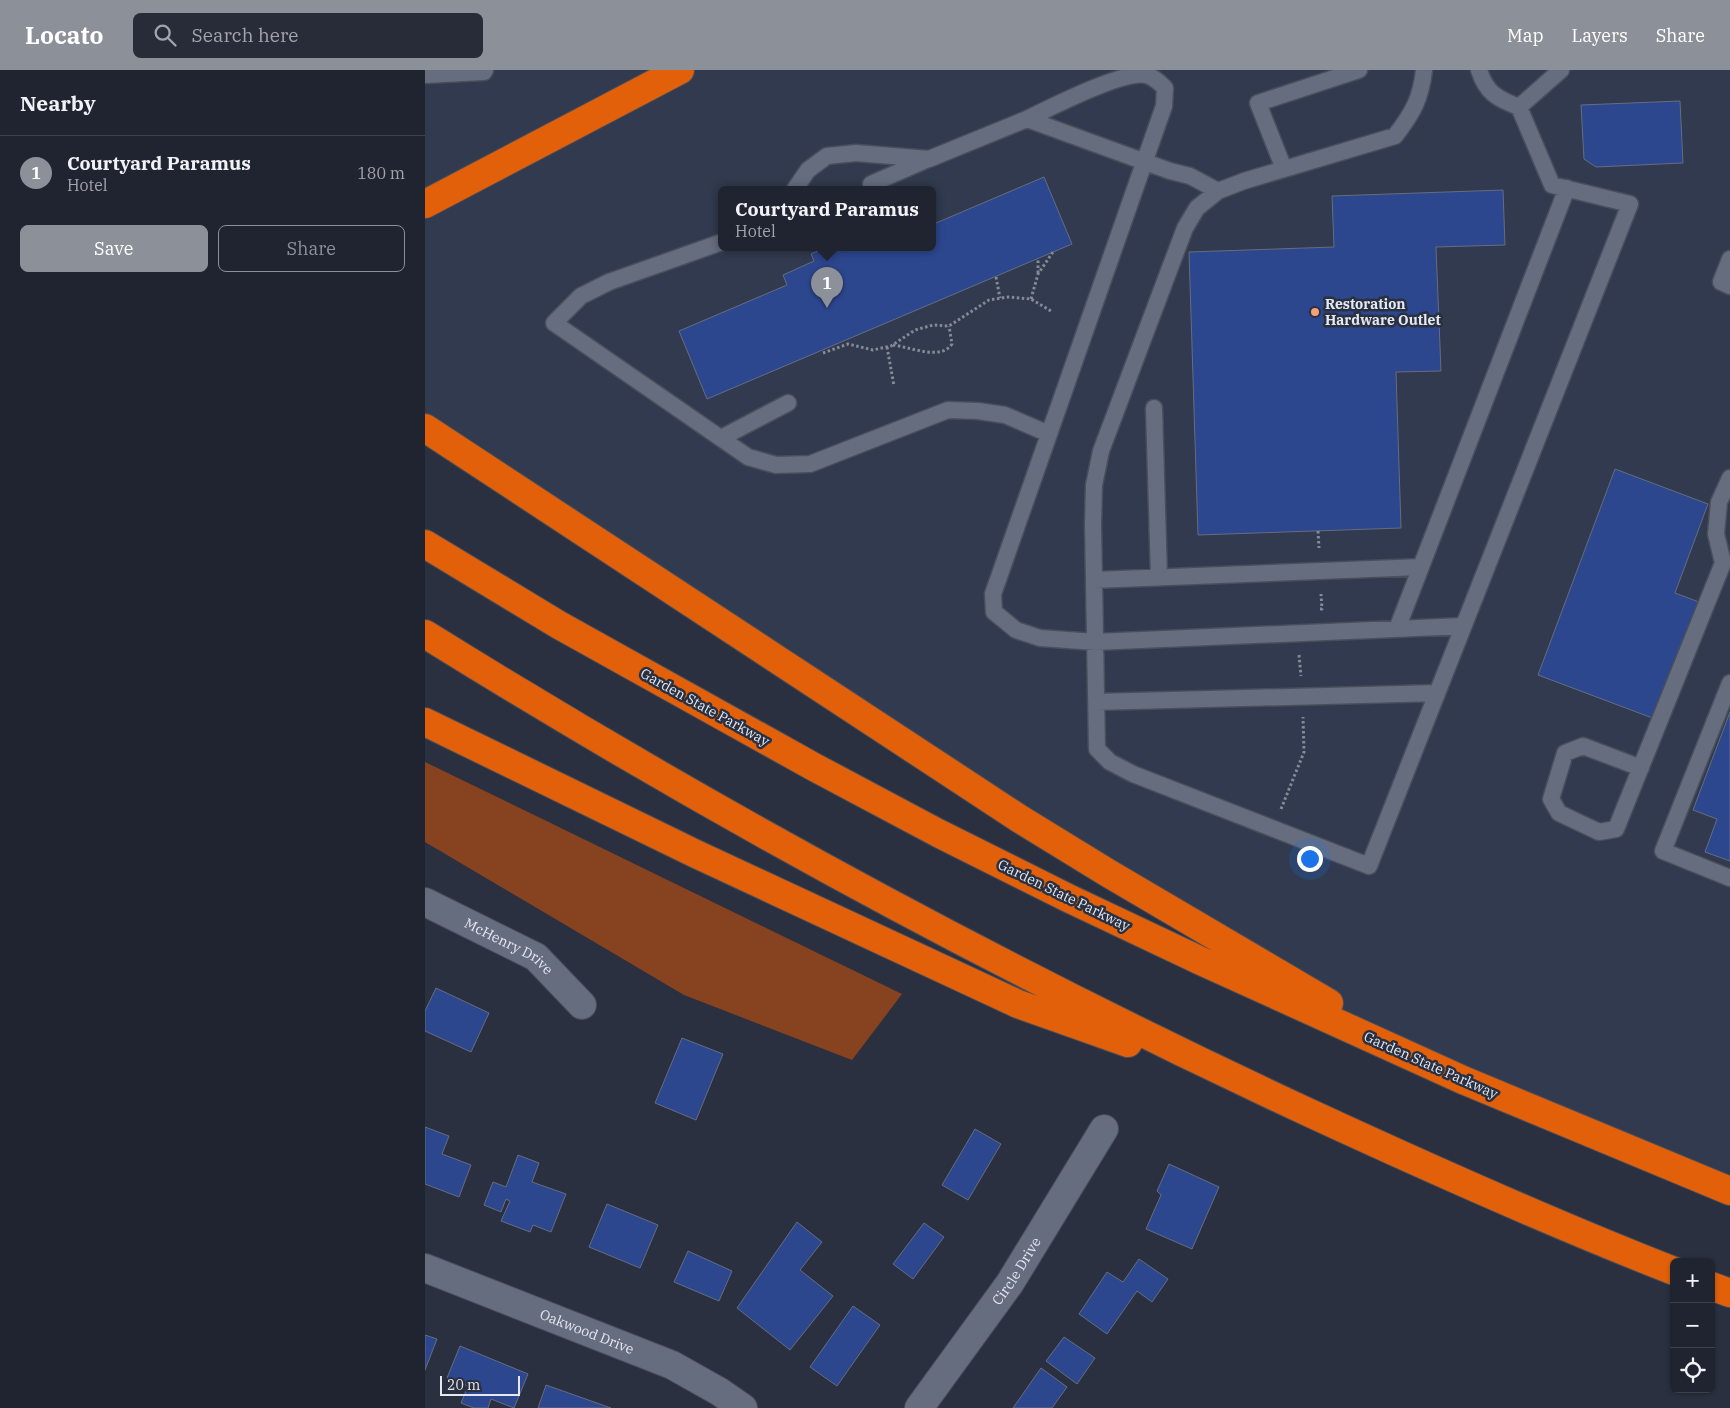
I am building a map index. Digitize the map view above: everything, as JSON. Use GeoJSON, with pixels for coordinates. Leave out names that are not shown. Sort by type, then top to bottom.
{"type":"FeatureCollection","features":[{"type":"Feature","properties":{"kind":"highway"},"geometry":{"type":"LineString","coordinates":[[425,204],[680,70]]}},
{"type":"Feature","properties":{"kind":"highway"},"geometry":{"type":"LineString","coordinates":[[425,428],[1021,819],[1108,873],[1463,1080]]}},
{"type":"Feature","properties":{"kind":"highway","name":"Garden State Parkway"},"geometry":{"type":"LineString","coordinates":[[425,544],[559,625],[814,767],[938,834],[1067,898],[1176,950],[1463,1080],[1730,1191]]}},
{"type":"Feature","properties":{"kind":"highway"},"geometry":{"type":"LineString","coordinates":[[425,634],[624,756],[750,827],[1005,964],[1134,1030],[1398,1154],[1670,1269]]}},
{"type":"Feature","properties":{"kind":"highway"},"geometry":{"type":"LineString","coordinates":[[425,722],[696,854],[1017,1004],[1265,1092]]}},
{"type":"Feature","properties":{"kind":"highway"},"geometry":{"type":"LineString","coordinates":[[1715,1287],[1730,1293]]}},
{"type":"Feature","properties":{"kind":"street","name":"McHenry Drive"},"geometry":{"type":"LineString","coordinates":[[425,902],[536,957],[582,1005]]}},
{"type":"Feature","properties":{"kind":"street","name":"Circle Drive"},"geometry":{"type":"LineString","coordinates":[[919,1408],[1010,1283],[1105,1129]]}},
{"type":"Feature","properties":{"kind":"street","name":"Oakwood Drive"},"geometry":{"type":"LineString","coordinates":[[425,1268],[672,1365],[720,1392],[743,1408]]}},
{"type":"Feature","properties":{"kind":"lane"},"geometry":{"type":"LineString","coordinates":[[425,75],[484,72],[485,70]]}},
{"type":"Feature","properties":{"kind":"lane"},"geometry":{"type":"LineString","coordinates":[[1285,169],[1258,103],[1359,70]]}},
{"type":"Feature","properties":{"kind":"lane"},"geometry":{"type":"LineString","coordinates":[[1424,70],[1422,87],[1411,115],[1395,136],[1218,191],[1197,208],[1185,228],[1101,452],[1094,485],[1097,749],[1110,762],[1133,774],[1369,866],[1630,204],[1552,185],[1519,107],[1498,99],[1482,81],[1479,70]]}},
{"type":"Feature","properties":{"kind":"lane"},"geometry":{"type":"LineString","coordinates":[[1519,107],[1561,70]]}},
{"type":"Feature","properties":{"kind":"lane"},"geometry":{"type":"LineString","coordinates":[[871,184],[1027,119],[1079,93],[1127,77],[1145,75],[1157,80],[1165,88],[1165,106],[993,594],[994,612],[1016,630],[1041,638],[1095,642],[1463,626]]}},
{"type":"Feature","properties":{"kind":"lane"},"geometry":{"type":"LineString","coordinates":[[1027,119],[1145,162],[1190,176],[1218,191]]}},
{"type":"Feature","properties":{"kind":"lane"},"geometry":{"type":"LineString","coordinates":[[797,186],[807,170],[827,156],[856,152],[929,159]]}},
{"type":"Feature","properties":{"kind":"lane"},"geometry":{"type":"LineString","coordinates":[[1397,629],[1567,188]]}},
{"type":"Feature","properties":{"kind":"lane"},"geometry":{"type":"LineString","coordinates":[[718,243],[609,282],[581,296],[554,323],[748,457],[777,465],[810,464],[948,410],[978,411],[1005,415],[1049,434]]}},
{"type":"Feature","properties":{"kind":"lane"},"geometry":{"type":"LineString","coordinates":[[1730,258],[1721,282],[1730,286]]}},
{"type":"Feature","properties":{"kind":"lane"},"geometry":{"type":"LineString","coordinates":[[721,438],[788,403]]}},
{"type":"Feature","properties":{"kind":"lane"},"geometry":{"type":"LineString","coordinates":[[1154,408],[1159,577]]}},
{"type":"Feature","properties":{"kind":"lane"},"geometry":{"type":"LineString","coordinates":[[1641,768],[1583,746],[1565,753],[1551,799],[1559,813],[1599,832],[1616,829],[1641,768],[1723,564],[1716,534],[1719,502],[1730,478]]}},
{"type":"Feature","properties":{"kind":"lane"},"geometry":{"type":"LineString","coordinates":[[1094,580],[1421,567]]}},
{"type":"Feature","properties":{"kind":"lane"},"geometry":{"type":"LineString","coordinates":[[1730,682],[1663,851],[1730,878]]}},
{"type":"Feature","properties":{"kind":"lane"},"geometry":{"type":"LineString","coordinates":[[1096,702],[1437,693]]}},
{"type":"Feature","properties":{"kind":"path"},"geometry":{"type":"LineString","coordinates":[[1038,274],[1053,252]]}},
{"type":"Feature","properties":{"kind":"path"},"geometry":{"type":"LineString","coordinates":[[1031,299],[1038,274],[1038,259]]}},
{"type":"Feature","properties":{"kind":"path"},"geometry":{"type":"LineString","coordinates":[[996,276],[1000,298]]}},
{"type":"Feature","properties":{"kind":"path"},"geometry":{"type":"LineString","coordinates":[[823,354],[848,344],[873,350],[887,347],[915,330],[933,325],[949,326],[989,300],[1008,297],[1031,299],[1051,310]]}},
{"type":"Feature","properties":{"kind":"path"},"geometry":{"type":"LineString","coordinates":[[893,345],[931,352],[942,352],[949,349],[952,344],[949,326]]}},
{"type":"Feature","properties":{"kind":"path"},"geometry":{"type":"LineString","coordinates":[[887,347],[894,386]]}},
{"type":"Feature","properties":{"kind":"path"},"geometry":{"type":"LineString","coordinates":[[1318,531],[1319,548]]}},
{"type":"Feature","properties":{"kind":"path"},"geometry":{"type":"LineString","coordinates":[[1314,610],[1322,609],[1321,594]]}},
{"type":"Feature","properties":{"kind":"path"},"geometry":{"type":"LineString","coordinates":[[1299,654],[1301,679]]}},
{"type":"Feature","properties":{"kind":"path"},"geometry":{"type":"LineString","coordinates":[[1281,810],[1304,752],[1303,716]]}},
{"type":"Feature","properties":{"kind":"shaded area"},"geometry":{"type":"Polygon","coordinates":[[[425,70],[1730,70],[1730,1191],[1463,1080],[1215,936],[425,428],[425,70]]]}},
{"type":"Feature","properties":{"kind":"shaded area"},"geometry":{"type":"Polygon","coordinates":[[[425,762],[902,994],[852,1060],[684,995],[425,842],[425,762]]]}},
{"type":"Feature","properties":{"kind":"building"},"geometry":{"type":"Polygon","coordinates":[[[1680,101],[1683,163],[1596,167],[1584,159],[1581,105],[1680,101]]]}},
{"type":"Feature","properties":{"kind":"building"},"geometry":{"type":"Polygon","coordinates":[[[1044,177],[1072,244],[707,399],[679,331],[787,285],[783,275],[814,261],[811,254],[818,251],[936,251],[936,223],[1044,177]]]}},
{"type":"Feature","properties":{"kind":"building","name":"Restoration Hardware Outlet"},"geometry":{"type":"Polygon","coordinates":[[[1503,190],[1505,245],[1436,247],[1441,371],[1396,372],[1401,528],[1198,535],[1189,252],[1334,247],[1332,196],[1503,190]]]}},
{"type":"Feature","properties":{"kind":"building"},"geometry":{"type":"Polygon","coordinates":[[[1615,469],[1708,504],[1675,593],[1699,602],[1655,719],[1538,675],[1615,469]]]}},
{"type":"Feature","properties":{"kind":"building"},"geometry":{"type":"Polygon","coordinates":[[[1730,712],[1730,861],[1705,852],[1717,819],[1693,810],[1730,712]]]}},
{"type":"Feature","properties":{"kind":"building"},"geometry":{"type":"Polygon","coordinates":[[[436,988],[489,1013],[471,1052],[425,1031],[425,1011],[436,988]]]}},
{"type":"Feature","properties":{"kind":"building"},"geometry":{"type":"Polygon","coordinates":[[[682,1038],[723,1054],[696,1120],[655,1103],[682,1038]]]}},
{"type":"Feature","properties":{"kind":"building"},"geometry":{"type":"Polygon","coordinates":[[[425,1127],[449,1136],[442,1154],[471,1165],[459,1197],[425,1184],[425,1127]]]}},
{"type":"Feature","properties":{"kind":"building"},"geometry":{"type":"Polygon","coordinates":[[[975,1129],[1001,1144],[968,1200],[942,1185],[975,1129]]]}},
{"type":"Feature","properties":{"kind":"building"},"geometry":{"type":"Polygon","coordinates":[[[518,1155],[539,1163],[532,1182],[566,1194],[551,1232],[533,1225],[530,1232],[501,1221],[510,1201],[506,1199],[501,1212],[484,1205],[493,1182],[506,1187],[518,1155]]]}},
{"type":"Feature","properties":{"kind":"building"},"geometry":{"type":"Polygon","coordinates":[[[1169,1164],[1219,1187],[1192,1249],[1146,1229],[1161,1195],[1157,1191],[1169,1164]]]}},
{"type":"Feature","properties":{"kind":"building"},"geometry":{"type":"Polygon","coordinates":[[[607,1204],[658,1225],[640,1268],[589,1247],[607,1204]]]}},
{"type":"Feature","properties":{"kind":"building"},"geometry":{"type":"Polygon","coordinates":[[[797,1222],[822,1242],[800,1270],[833,1296],[790,1350],[737,1308],[797,1222]]]}},
{"type":"Feature","properties":{"kind":"building"},"geometry":{"type":"Polygon","coordinates":[[[924,1223],[944,1237],[913,1279],[893,1264],[924,1223]]]}},
{"type":"Feature","properties":{"kind":"building"},"geometry":{"type":"Polygon","coordinates":[[[688,1251],[732,1271],[719,1301],[674,1282],[688,1251]]]}},
{"type":"Feature","properties":{"kind":"building"},"geometry":{"type":"Polygon","coordinates":[[[1139,1259],[1168,1279],[1152,1302],[1137,1291],[1107,1334],[1079,1314],[1107,1272],[1123,1282],[1139,1259]]]}},
{"type":"Feature","properties":{"kind":"building"},"geometry":{"type":"Polygon","coordinates":[[[853,1306],[880,1325],[837,1386],[810,1367],[853,1306]]]}},
{"type":"Feature","properties":{"kind":"building"},"geometry":{"type":"Polygon","coordinates":[[[425,1335],[437,1339],[425,1370],[425,1335]]]}},
{"type":"Feature","properties":{"kind":"building"},"geometry":{"type":"Polygon","coordinates":[[[1064,1337],[1095,1358],[1077,1384],[1046,1361],[1064,1337]]]}},
{"type":"Feature","properties":{"kind":"building"},"geometry":{"type":"Polygon","coordinates":[[[460,1346],[528,1374],[514,1408],[491,1399],[488,1408],[474,1408],[461,1403],[468,1386],[447,1378],[460,1346]]]}},
{"type":"Feature","properties":{"kind":"building"},"geometry":{"type":"Polygon","coordinates":[[[1041,1368],[1067,1387],[1052,1408],[1013,1408],[1041,1368]]]}},
{"type":"Feature","properties":{"kind":"building"},"geometry":{"type":"Polygon","coordinates":[[[546,1385],[611,1408],[538,1408],[546,1385]]]}},
{"type":"Feature","properties":{"kind":"place","name":"Courtyard Paramus"},"geometry":{"type":"Point","coordinates":[827,308]}},
{"type":"Feature","properties":{"kind":"place","name":"Restoration Hardware Outlet"},"geometry":{"type":"Point","coordinates":[1315,312]}}]}
